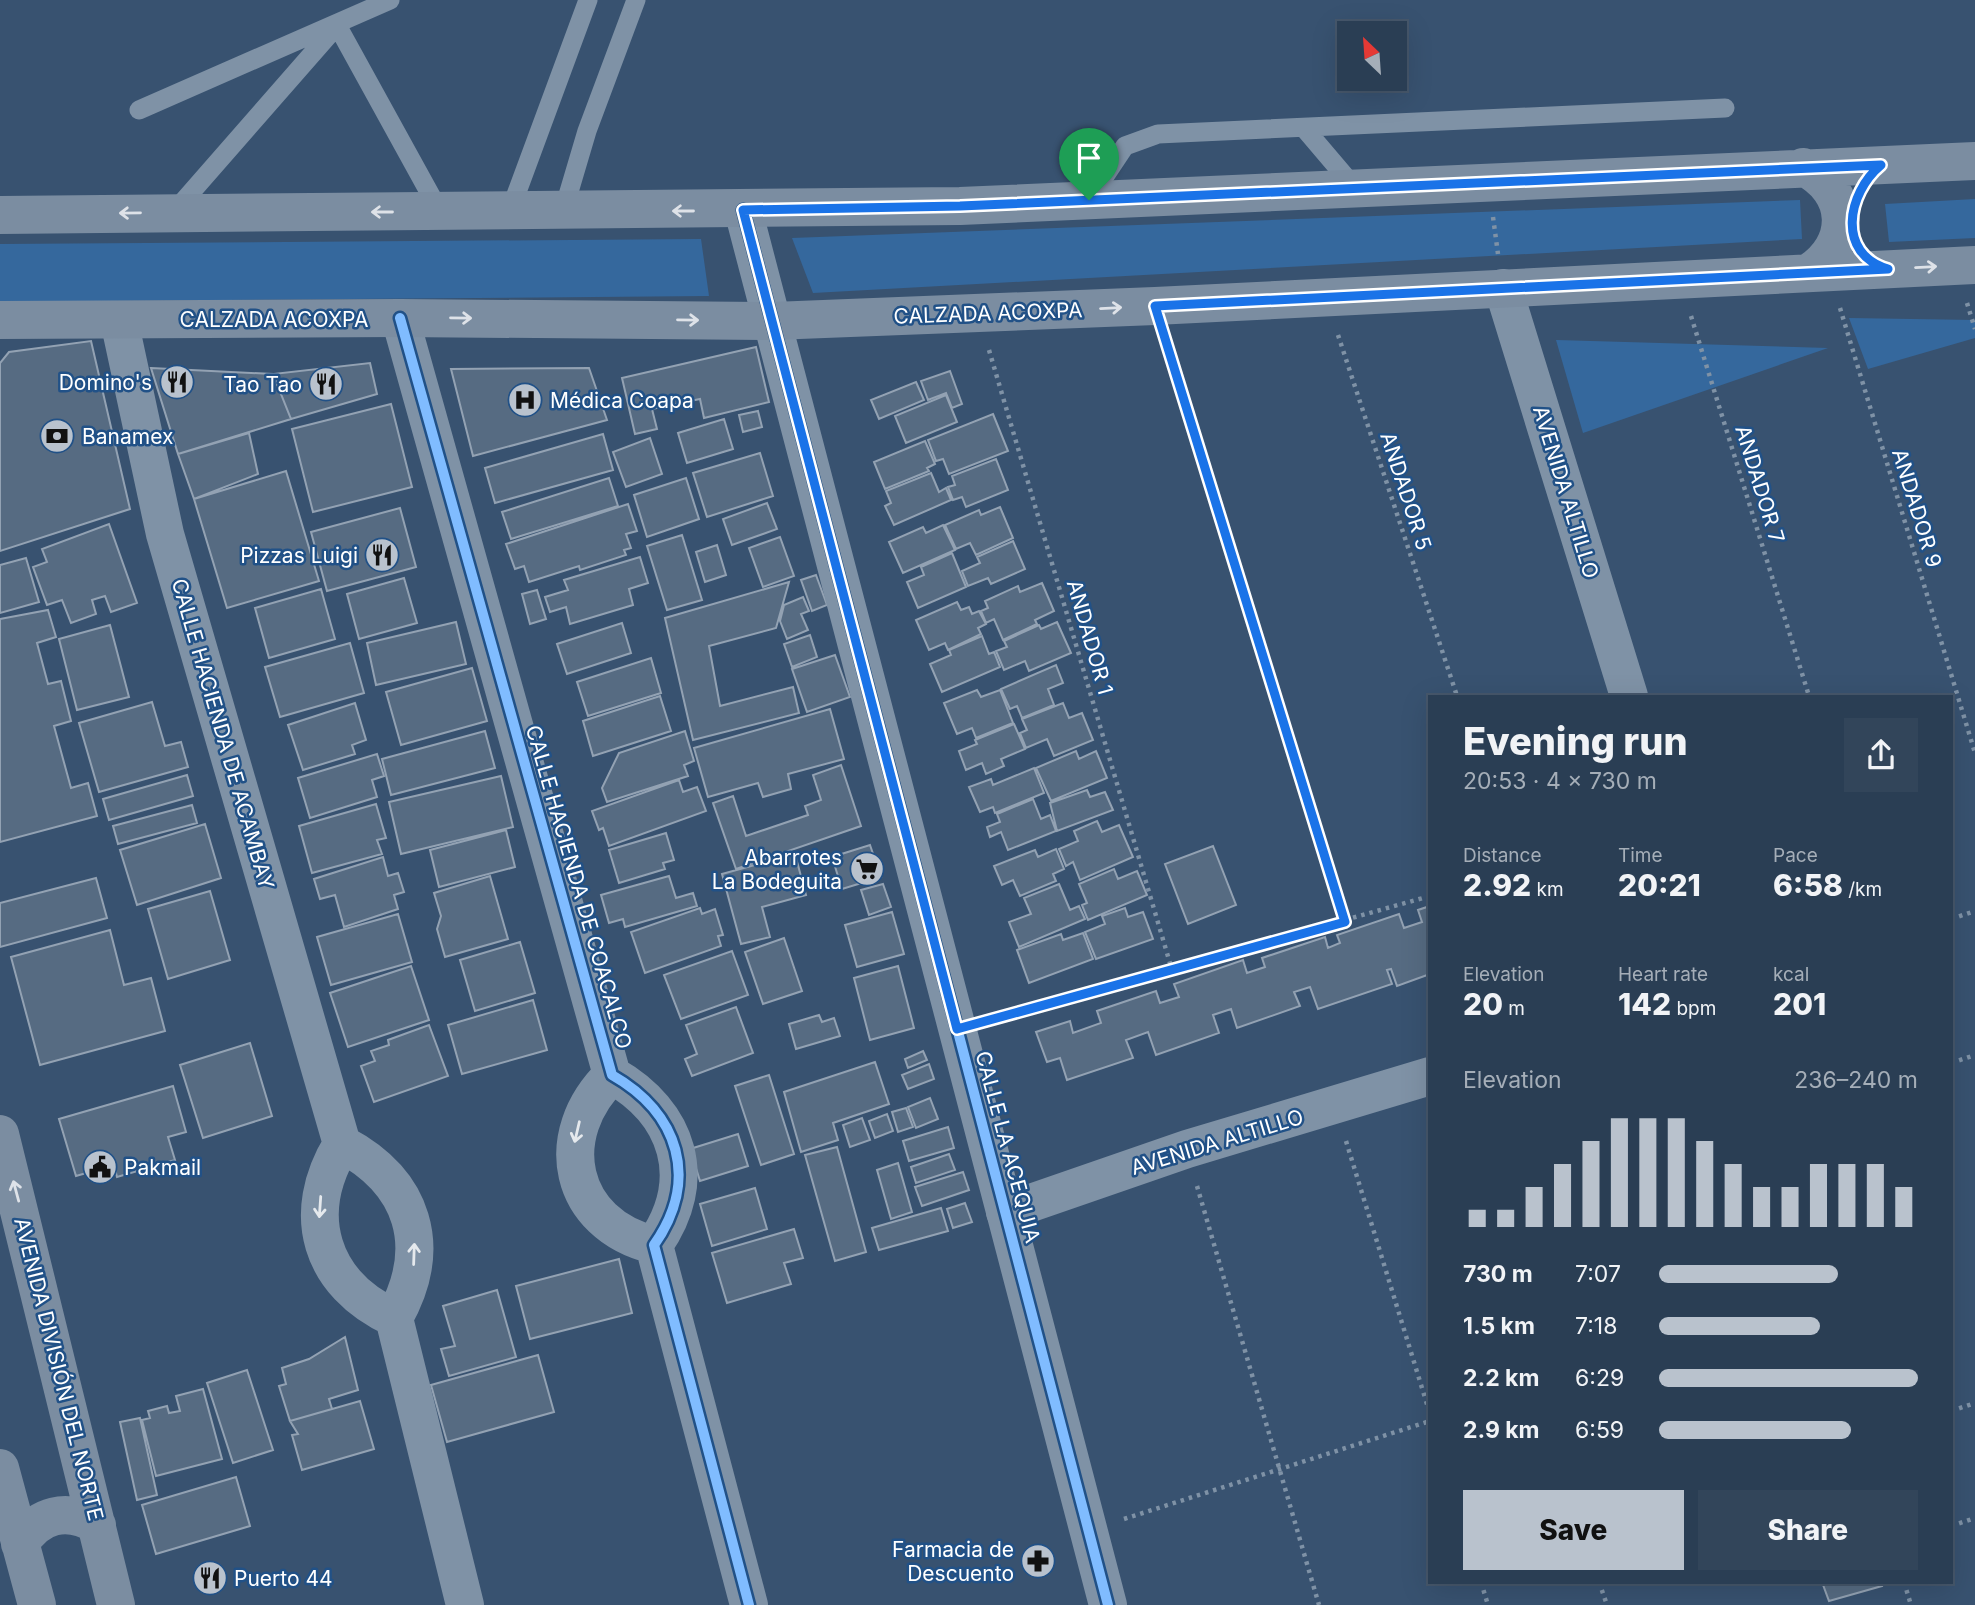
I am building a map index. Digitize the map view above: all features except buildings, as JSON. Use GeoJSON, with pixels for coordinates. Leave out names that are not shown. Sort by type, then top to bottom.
{"type":"FeatureCollection","features":[{"type":"Feature","properties":{"kind":"main road"},"geometry":{"type":"LineString","coordinates":[[0,215],[563,212],[960,206],[1975,161]]}},
{"type":"Feature","properties":{"kind":"main road"},"geometry":{"type":"LineString","coordinates":[[1881,165],[1860,186],[1852,215],[1857,243],[1877,266],[1888,269]]}},
{"type":"Feature","properties":{"kind":"main road"},"geometry":{"type":"LineString","coordinates":[[1803,167],[1817,174],[1829,186],[1837,199],[1840,215],[1837,243],[1820,265],[1818,272]]}},
{"type":"Feature","properties":{"kind":"main road","name":"CALZADA ACOXPA"},"geometry":{"type":"LineString","coordinates":[[8,326],[119,320],[400,318],[773,321],[1155,306],[1975,265]]}},
{"type":"Feature","properties":{"kind":"main road","name":"AVENIDA DIVISIÓN DEL NORTE"},"geometry":{"type":"LineString","coordinates":[[0,1134],[116,1605]]}},
{"type":"Feature","properties":{"kind":"main road"},"geometry":{"type":"LineString","coordinates":[[4,1482],[35,1503],[50,1501],[71,1491],[84,1472]]}},
{"type":"Feature","properties":{"kind":"main road"},"geometry":{"type":"LineString","coordinates":[[4,1482],[37,1605]]}},
{"type":"Feature","properties":{"kind":"main road"},"geometry":{"type":"LineString","coordinates":[[20,1544],[28,1531],[54,1515],[76,1515],[97,1525]]}},
{"type":"Feature","properties":{"kind":"street","name":"CALLE LA ACEQUIA"},"geometry":{"type":"LineString","coordinates":[[743,210],[1108,1605]]}},
{"type":"Feature","properties":{"kind":"street","name":"AVENIDA ALTILLO"},"geometry":{"type":"LineString","coordinates":[[1503,288],[1629,695]]}},
{"type":"Feature","properties":{"kind":"street","name":"CALLE HACIENDA DE COACALCO"},"geometry":{"type":"LineString","coordinates":[[400,318],[612,1075],[633,1087],[651,1103],[665,1122],[674,1144],[679,1165],[677,1197],[667,1228],[654,1245],[618,1232],[603,1220],[591,1205],[576,1170],[574,1149],[577,1128],[596,1090],[612,1075]]}},
{"type":"Feature","properties":{"kind":"street","name":"CALLE HACIENDA DE ACAMBAY"},"geometry":{"type":"LineString","coordinates":[[119,320],[165,534],[342,1144]]}},
{"type":"Feature","properties":{"kind":"street","name":"AVENIDA ALTILLO"},"geometry":{"type":"LineString","coordinates":[[1005,1212],[1186,1149],[1428,1077]]}},
{"type":"Feature","properties":{"kind":"street"},"geometry":{"type":"LineString","coordinates":[[394,1318],[356,1296],[341,1280],[323,1241],[319,1201],[327,1171],[342,1144],[364,1156],[382,1171],[398,1191],[414,1233],[412,1278],[394,1318],[465,1605]]}},
{"type":"Feature","properties":{"kind":"street"},"geometry":{"type":"LineString","coordinates":[[654,1245],[749,1605]]}},
{"type":"Feature","properties":{"kind":"lane"},"geometry":{"type":"LineString","coordinates":[[139,110],[390,0]]}},
{"type":"Feature","properties":{"kind":"lane"},"geometry":{"type":"LineString","coordinates":[[510,211],[588,0]]}},
{"type":"Feature","properties":{"kind":"lane"},"geometry":{"type":"LineString","coordinates":[[563,212],[587,131],[636,0]]}},
{"type":"Feature","properties":{"kind":"lane"},"geometry":{"type":"LineString","coordinates":[[337,25],[440,212]]}},
{"type":"Feature","properties":{"kind":"lane"},"geometry":{"type":"LineString","coordinates":[[173,213],[337,25]]}},
{"type":"Feature","properties":{"kind":"lane"},"geometry":{"type":"LineString","coordinates":[[1089,200],[1125,146],[1158,134],[1725,108]]}},
{"type":"Feature","properties":{"kind":"lane"},"geometry":{"type":"LineString","coordinates":[[1304,128],[1356,188]]}},
{"type":"Feature","properties":{"kind":"path"},"geometry":{"type":"LineString","coordinates":[[1488,182],[1503,288]]}},
{"type":"Feature","properties":{"kind":"path"},"geometry":{"type":"LineString","coordinates":[[1155,306],[1345,922]]}},
{"type":"Feature","properties":{"kind":"path"},"geometry":{"type":"LineString","coordinates":[[957,1029],[1428,897]]}},
{"type":"Feature","properties":{"kind":"path"},"geometry":{"type":"LineString","coordinates":[[1953,918],[1975,911]]}},
{"type":"Feature","properties":{"kind":"path"},"geometry":{"type":"LineString","coordinates":[[1953,1062],[1975,1055]]}},
{"type":"Feature","properties":{"kind":"path"},"geometry":{"type":"LineString","coordinates":[[1335,1105],[1428,1407]]}},
{"type":"Feature","properties":{"kind":"path"},"geometry":{"type":"LineString","coordinates":[[1186,1149],[1319,1605]]}},
{"type":"Feature","properties":{"kind":"path"},"geometry":{"type":"LineString","coordinates":[[1953,1410],[1975,1403]]}},
{"type":"Feature","properties":{"kind":"path"},"geometry":{"type":"LineString","coordinates":[[1089,1530],[1428,1422]]}},
{"type":"Feature","properties":{"kind":"path"},"geometry":{"type":"LineString","coordinates":[[1953,1525],[1975,1518]]}},
{"type":"Feature","properties":{"kind":"path"},"geometry":{"type":"LineString","coordinates":[[1482,1584],[1488,1605]]}},
{"type":"Feature","properties":{"kind":"path"},"geometry":{"type":"LineString","coordinates":[[1601,1584],[1607,1605]]}},
{"type":"Feature","properties":{"kind":"path"},"geometry":{"type":"LineString","coordinates":[[1905,1584],[1911,1605]]}},
{"type":"Feature","properties":{"kind":"shaded area"},"geometry":{"type":"Polygon","coordinates":[[[1975,199],[1975,238],[1889,242],[1885,204],[1975,199]]]}},
{"type":"Feature","properties":{"kind":"shaded area"},"geometry":{"type":"Polygon","coordinates":[[[1800,200],[1802,239],[813,293],[792,238],[1800,200]]]}},
{"type":"Feature","properties":{"kind":"shaded area"},"geometry":{"type":"Polygon","coordinates":[[[701,239],[709,296],[0,302],[0,244],[701,239]]]}},
{"type":"Feature","properties":{"kind":"shaded area"},"geometry":{"type":"Polygon","coordinates":[[[1849,318],[1975,320],[1975,338],[1868,369],[1849,318]]]}},
{"type":"Feature","properties":{"kind":"shaded area"},"geometry":{"type":"Polygon","coordinates":[[[1557,340],[1828,348],[1583,433],[1557,340]]]}},
{"type":"Feature","properties":{"kind":"cycle path"},"geometry":{"type":"LineString","coordinates":[[743,210],[1108,1605]]}},
{"type":"Feature","properties":{"kind":"cycle path"},"geometry":{"type":"LineString","coordinates":[[400,318],[612,1075],[653,1108],[667,1128],[675,1150],[679,1173],[676,1196],[668,1221],[654,1245],[749,1605]]}},
{"type":"Feature","properties":{"kind":"place","name":"Domino's"},"geometry":{"type":"Point","coordinates":[177,382]}},
{"type":"Feature","properties":{"kind":"place","name":"Tao Tao"},"geometry":{"type":"Point","coordinates":[326,384]}},
{"type":"Feature","properties":{"kind":"place","name":"Médica Coapa"},"geometry":{"type":"Point","coordinates":[525,400]}},
{"type":"Feature","properties":{"kind":"place","name":"Banamex"},"geometry":{"type":"Point","coordinates":[57,436]}},
{"type":"Feature","properties":{"kind":"place","name":"Pizzas Luigi"},"geometry":{"type":"Point","coordinates":[382,555]}},
{"type":"Feature","properties":{"kind":"place","name":"Abarrotes La Bodeguita"},"geometry":{"type":"Point","coordinates":[867,869]}},
{"type":"Feature","properties":{"kind":"place","name":"Pakmail"},"geometry":{"type":"Point","coordinates":[100,1167]}},
{"type":"Feature","properties":{"kind":"place","name":"Farmacia de Descuento"},"geometry":{"type":"Point","coordinates":[1038,1561]}},
{"type":"Feature","properties":{"kind":"place","name":"Puerto 44"},"geometry":{"type":"Point","coordinates":[210,1578]}},
{"type":"Feature","properties":{"kind":"route"},"geometry":{"type":"LineString","coordinates":[[1881,165],[1860,186],[1854,200],[1853,230],[1857,243],[1866,256],[1877,266],[1888,269],[1155,306],[1345,922],[957,1029],[743,210],[960,206],[1089,200],[1881,165]]}}]}
